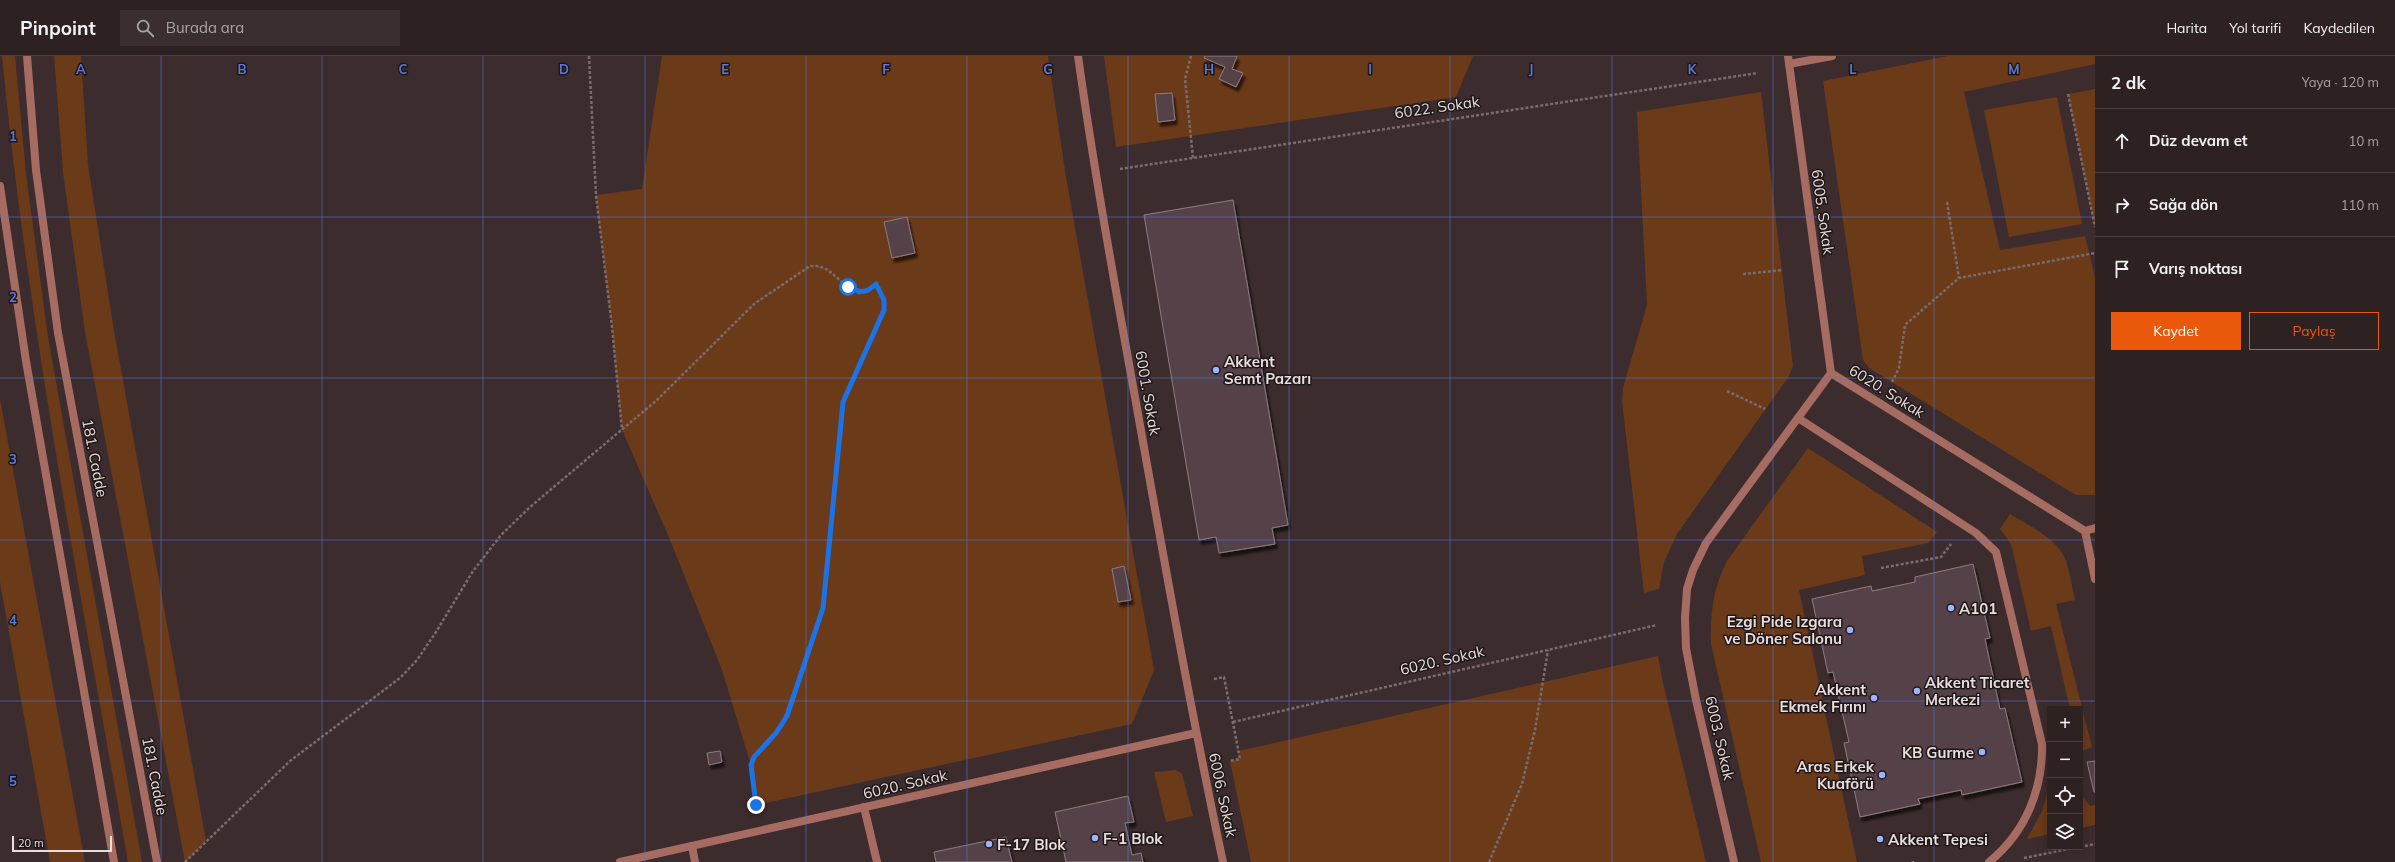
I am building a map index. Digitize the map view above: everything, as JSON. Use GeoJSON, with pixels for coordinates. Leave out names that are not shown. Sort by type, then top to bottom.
{"type":"FeatureCollection","features":[{"type":"Feature","properties":{"kind":"street","name":"181. Cadde"},"geometry":{"type":"LineString","coordinates":[[27,56],[36,170],[58,333],[157,862]]}},
{"type":"Feature","properties":{"kind":"street","name":"6001. Sokak"},"geometry":{"type":"LineString","coordinates":[[1078,56],[1095,172],[1196,733]]}},
{"type":"Feature","properties":{"kind":"street"},"geometry":{"type":"LineString","coordinates":[[1789,60],[1832,56]]}},
{"type":"Feature","properties":{"kind":"street","name":"6005. Sokak"},"geometry":{"type":"LineString","coordinates":[[1789,60],[1831,373]]}},
{"type":"Feature","properties":{"kind":"street"},"geometry":{"type":"LineString","coordinates":[[0,186],[27,369],[114,862]]}},
{"type":"Feature","properties":{"kind":"street","name":"6020. Sokak"},"geometry":{"type":"LineString","coordinates":[[1685,618],[1687,590],[1699,556],[1831,373],[2085,531]]}},
{"type":"Feature","properties":{"kind":"street"},"geometry":{"type":"LineString","coordinates":[[1798,418],[1976,533],[1996,552],[2042,744],[2042,760],[2036,790],[2024,822],[2010,842],[1989,862]]}},
{"type":"Feature","properties":{"kind":"street"},"geometry":{"type":"LineString","coordinates":[[2095,528],[2085,531],[2095,579]]}},
{"type":"Feature","properties":{"kind":"street","name":"6003. Sokak"},"geometry":{"type":"LineString","coordinates":[[1685,618],[1690,669],[1734,862]]}},
{"type":"Feature","properties":{"kind":"street","name":"6020. Sokak"},"geometry":{"type":"LineString","coordinates":[[620,862],[1196,733]]}},
{"type":"Feature","properties":{"kind":"street","name":"6006. Sokak"},"geometry":{"type":"LineString","coordinates":[[1196,733],[1223,862]]}},
{"type":"Feature","properties":{"kind":"street"},"geometry":{"type":"LineString","coordinates":[[864,807],[877,862]]}},
{"type":"Feature","properties":{"kind":"street"},"geometry":{"type":"LineString","coordinates":[[692,846],[695,862]]}},
{"type":"Feature","properties":{"kind":"path"},"geometry":{"type":"LineString","coordinates":[[589,56],[596,195],[612,327],[622,430]]}},
{"type":"Feature","properties":{"kind":"path"},"geometry":{"type":"LineString","coordinates":[[1191,56],[1185,79],[1193,158]]}},
{"type":"Feature","properties":{"kind":"path","name":"6022. Sokak"},"geometry":{"type":"LineString","coordinates":[[1120,169],[1758,73]]}},
{"type":"Feature","properties":{"kind":"path"},"geometry":{"type":"LineString","coordinates":[[2068,94],[2095,227]]}},
{"type":"Feature","properties":{"kind":"path"},"geometry":{"type":"LineString","coordinates":[[1947,202],[1959,278]]}},
{"type":"Feature","properties":{"kind":"path"},"geometry":{"type":"LineString","coordinates":[[1892,382],[1899,368],[1905,325],[1959,278],[2095,253]]}},
{"type":"Feature","properties":{"kind":"path"},"geometry":{"type":"LineString","coordinates":[[185,862],[290,760],[400,678],[417,660],[473,571],[501,535],[530,507],[657,400],[754,304],[810,266],[819,266],[860,293],[867,292],[876,284],[884,300],[884,310],[843,402],[823,608],[787,716],[776,733],[754,757],[751,765],[756,805]]}},
{"type":"Feature","properties":{"kind":"path"},"geometry":{"type":"LineString","coordinates":[[1743,274],[1783,270]]}},
{"type":"Feature","properties":{"kind":"path"},"geometry":{"type":"LineString","coordinates":[[1727,391],[1765,409]]}},
{"type":"Feature","properties":{"kind":"path"},"geometry":{"type":"LineString","coordinates":[[1881,568],[1941,557],[1953,542]]}},
{"type":"Feature","properties":{"kind":"path","name":"6020. Sokak"},"geometry":{"type":"LineString","coordinates":[[1233,722],[1657,625]]}},
{"type":"Feature","properties":{"kind":"path"},"geometry":{"type":"LineString","coordinates":[[1489,862],[1522,784],[1536,730],[1548,650]]}},
{"type":"Feature","properties":{"kind":"path"},"geometry":{"type":"LineString","coordinates":[[1214,679],[1224,677],[1233,722],[1240,759],[1230,760]]}},
{"type":"Feature","properties":{"kind":"path"},"geometry":{"type":"LineString","coordinates":[[2083,846],[2095,844]]}},
{"type":"Feature","properties":{"kind":"path"},"geometry":{"type":"LineString","coordinates":[[2020,859],[2064,850]]}},
{"type":"Feature","properties":{"kind":"shaded area"},"geometry":{"type":"Polygon","coordinates":[[[2,56],[15,56],[26,174],[48,337],[142,862],[128,862],[74,561],[26,259],[2,56]]]}},
{"type":"Feature","properties":{"kind":"shaded area"},"geometry":{"type":"Polygon","coordinates":[[[54,56],[81,56],[88,165],[113,325],[206,841],[185,862],[85,332],[63,172],[54,56]]]}},
{"type":"Feature","properties":{"kind":"shaded area"},"geometry":{"type":"Polygon","coordinates":[[[662,56],[1048,56],[1066,177],[1154,670],[1132,724],[756,805],[751,765],[722,670],[668,535],[622,430],[612,327],[596,195],[642,189],[662,56]],[[907,217],[884,222],[892,258],[915,252],[907,217]],[[1124,566],[1112,569],[1118,602],[1131,600],[1124,566]]]}},
{"type":"Feature","properties":{"kind":"shaded area"},"geometry":{"type":"Polygon","coordinates":[[[1104,56],[1205,56],[1225,67],[1220,79],[1236,87],[1242,74],[1232,69],[1237,56],[1473,56],[1456,97],[1116,147],[1104,56]],[[1171,93],[1155,94],[1158,122],[1175,120],[1171,93]]]}},
{"type":"Feature","properties":{"kind":"shaded area"},"geometry":{"type":"Polygon","coordinates":[[[1948,56],[2095,56],[2095,64],[1964,92],[2000,250],[2085,236],[2095,277],[2095,495],[2077,495],[2069,491],[1869,368],[1863,360],[1823,81],[1948,56]]]}},
{"type":"Feature","properties":{"kind":"shaded area"},"geometry":{"type":"Polygon","coordinates":[[[2095,89],[2095,227],[2068,94],[2095,89]]]}},
{"type":"Feature","properties":{"kind":"shaded area"},"geometry":{"type":"Polygon","coordinates":[[[1761,92],[1793,366],[1789,376],[1677,534],[1664,562],[1659,589],[1644,593],[1622,401],[1623,388],[1647,305],[1637,112],[1761,92]]]}},
{"type":"Feature","properties":{"kind":"shaded area"},"geometry":{"type":"Polygon","coordinates":[[[2057,97],[2082,224],[2009,237],[1984,110],[2057,97]]]}},
{"type":"Feature","properties":{"kind":"shaded area"},"geometry":{"type":"Polygon","coordinates":[[[0,399],[85,862],[50,862],[0,582],[0,399]]]}},
{"type":"Feature","properties":{"kind":"shaded area"},"geometry":{"type":"Polygon","coordinates":[[[1808,448],[1937,532],[1928,543],[1862,556],[1865,575],[1799,590],[1857,862],[1761,862],[1711,644],[1713,601],[1722,571],[1727,561],[1808,448]]]}},
{"type":"Feature","properties":{"kind":"shaded area"},"geometry":{"type":"Polygon","coordinates":[[[2010,514],[2050,539],[2057,546],[2066,561],[2075,600],[2056,604],[2082,706],[2069,706],[2051,626],[2031,631],[2011,544],[2000,529],[2010,514]]]}},
{"type":"Feature","properties":{"kind":"shaded area"},"geometry":{"type":"Polygon","coordinates":[[[1658,656],[1663,683],[1706,862],[1251,862],[1230,761],[1240,759],[1239,751],[1658,656]]]}},
{"type":"Feature","properties":{"kind":"shaded area"},"geometry":{"type":"Polygon","coordinates":[[[2083,711],[2092,747],[2083,751],[2083,711]]]}},
{"type":"Feature","properties":{"kind":"shaded area"},"geometry":{"type":"Polygon","coordinates":[[[1176,770],[1182,774],[1193,816],[1166,822],[1154,772],[1176,770]]]}},
{"type":"Feature","properties":{"kind":"shaded area"},"geometry":{"type":"Polygon","coordinates":[[[2047,794],[2047,835],[2027,839],[2042,811],[2047,794]]]}},
{"type":"Feature","properties":{"kind":"shaded area"},"geometry":{"type":"Polygon","coordinates":[[[2083,797],[2090,806],[2095,805],[2095,825],[2083,827],[2083,797]]]}},
{"type":"Feature","properties":{"kind":"building"},"geometry":{"type":"Polygon","coordinates":[[[1205,56],[1237,56],[1232,69],[1243,73],[1236,87],[1219,79],[1225,67],[1204,58],[1205,56]]]}},
{"type":"Feature","properties":{"kind":"building"},"geometry":{"type":"Polygon","coordinates":[[[1172,93],[1175,120],[1158,122],[1155,94],[1172,93]]]}},
{"type":"Feature","properties":{"kind":"building","name":"Akkent Semt Pazarı"},"geometry":{"type":"Polygon","coordinates":[[[1233,200],[1288,525],[1272,528],[1275,544],[1219,553],[1216,537],[1199,540],[1144,215],[1233,200]]]}},
{"type":"Feature","properties":{"kind":"building"},"geometry":{"type":"Polygon","coordinates":[[[907,217],[915,253],[892,258],[884,222],[907,217]]]}},
{"type":"Feature","properties":{"kind":"building","name":"Akkent Ticaret Merkezi"},"geometry":{"type":"Polygon","coordinates":[[[1973,564],[1990,638],[1985,639],[2000,709],[2005,708],[2022,782],[1962,795],[1961,790],[1918,799],[1920,804],[1860,817],[1844,743],[1849,742],[1833,672],[1828,673],[1812,599],[1871,586],[1872,591],[1915,582],[1915,577],[1973,564]]]}},
{"type":"Feature","properties":{"kind":"building"},"geometry":{"type":"Polygon","coordinates":[[[1124,566],[1131,600],[1118,602],[1112,569],[1124,566]]]}},
{"type":"Feature","properties":{"kind":"building"},"geometry":{"type":"Polygon","coordinates":[[[720,751],[722,762],[709,765],[707,753],[720,751]]]}},
{"type":"Feature","properties":{"kind":"building"},"geometry":{"type":"Polygon","coordinates":[[[2095,761],[2095,792],[2094,792],[2087,762],[2095,761]]]}},
{"type":"Feature","properties":{"kind":"building","name":"F-1 Blok"},"geometry":{"type":"Polygon","coordinates":[[[1128,796],[1134,822],[1125,823],[1132,855],[1141,853],[1143,862],[1066,862],[1055,812],[1128,796]]]}},
{"type":"Feature","properties":{"kind":"building","name":"F-17 Blok"},"geometry":{"type":"Polygon","coordinates":[[[1006,837],[1012,862],[936,862],[934,852],[1006,837]]]}},
{"type":"Feature","properties":{"kind":"place","name":"Akkent Semt Pazarı"},"geometry":{"type":"Point","coordinates":[1216,370]}},
{"type":"Feature","properties":{"kind":"place","name":"A101"},"geometry":{"type":"Point","coordinates":[1951,608]}},
{"type":"Feature","properties":{"kind":"place","name":"Ezgi Pide Izgara ve Döner Salonu"},"geometry":{"type":"Point","coordinates":[1850,630]}},
{"type":"Feature","properties":{"kind":"place","name":"Akkent Ticaret Merkezi"},"geometry":{"type":"Point","coordinates":[1917,691]}},
{"type":"Feature","properties":{"kind":"place","name":"Akkent Ekmek Fırını"},"geometry":{"type":"Point","coordinates":[1874,698]}},
{"type":"Feature","properties":{"kind":"place","name":"KB Gurme"},"geometry":{"type":"Point","coordinates":[1982,752]}},
{"type":"Feature","properties":{"kind":"place","name":"Aras Erkek Kuaförü"},"geometry":{"type":"Point","coordinates":[1882,775]}},
{"type":"Feature","properties":{"kind":"place","name":"F-1 Blok"},"geometry":{"type":"Point","coordinates":[1095,838]}},
{"type":"Feature","properties":{"kind":"place","name":"Akkent Tepesi"},"geometry":{"type":"Point","coordinates":[1880,839]}},
{"type":"Feature","properties":{"kind":"place","name":"F-17 Blok"},"geometry":{"type":"Point","coordinates":[989,844]}},
{"type":"Feature","properties":{"kind":"route"},"geometry":{"type":"LineString","coordinates":[[756,805],[751,765],[754,757],[782,726],[787,716],[794,689],[823,608],[827,590],[838,443],[843,402],[846,391],[881,321],[884,310],[884,300],[876,284],[867,292],[860,293],[848,287]]}}]}
